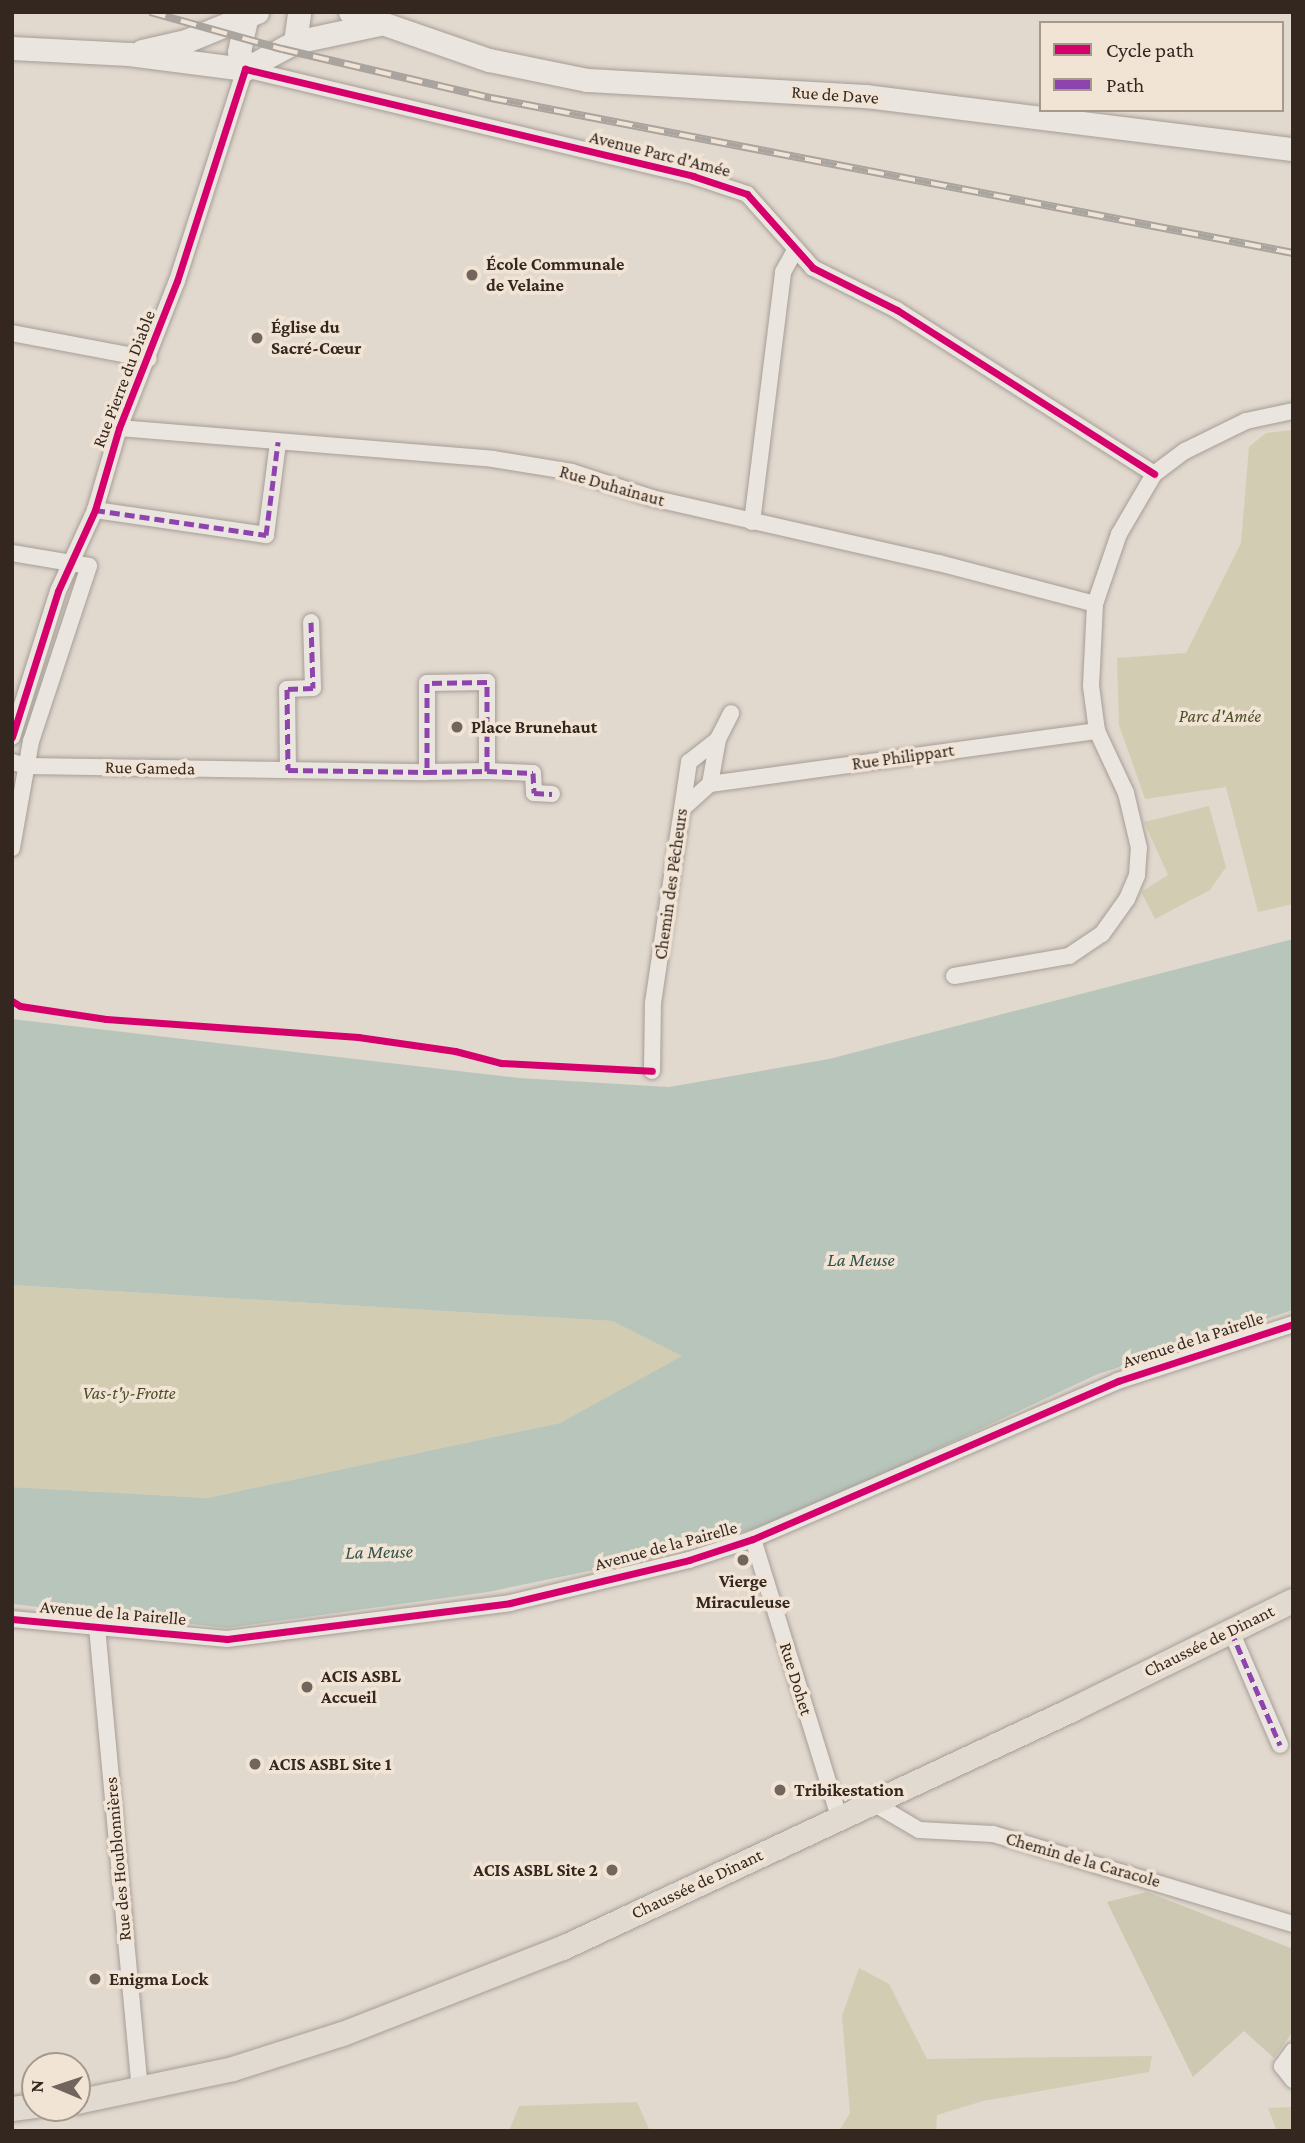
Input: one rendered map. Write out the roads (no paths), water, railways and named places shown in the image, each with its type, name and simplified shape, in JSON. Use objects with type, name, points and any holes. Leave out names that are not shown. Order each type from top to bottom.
[{"type":"main road","points":[[295,42],[299,12]]},
{"type":"main road","name":"Rue de Dave","points":[[350,12],[489,60],[587,80],[866,96],[1293,149]]},
{"type":"main road","points":[[245,69],[239,52],[251,16]]},
{"type":"main road","points":[[129,54],[251,16]]},
{"type":"main road","points":[[12,48],[129,54],[245,69],[295,42],[382,24]]},
{"type":"main road","name":"Chaussée de Dinant","points":[[91,2100],[233,2069],[365,2025],[563,1948],[875,1804],[1293,1601]]},
{"type":"street","name":"Avenue Parc d'Amée","points":[[245,69],[693,176],[747,194],[813,268],[897,310],[1154,474]]},
{"type":"street","name":"Rue Pierre du Diable","points":[[12,737],[71,560],[95,510],[120,428],[149,359],[245,69]]},
{"type":"street","points":[[752,522],[783,272],[796,249]]},
{"type":"street","points":[[12,333],[149,359]]},
{"type":"street","points":[[954,976],[1069,956],[1102,934],[1127,899],[1139,848],[1126,793],[1097,731],[1091,686],[1096,604],[1119,534],[1154,474],[1212,436],[1246,421],[1293,411]]},
{"type":"street","name":"Rue Duhainaut","points":[[120,428],[493,459],[572,472],[652,498],[939,563],[1096,604]]},
{"type":"street","points":[[95,510],[266,535],[278,442]]},
{"type":"street","points":[[12,553],[71,560],[89,566],[20,764],[12,848]]},
{"type":"street","points":[[288,770],[287,689],[313,688],[311,622]]},
{"type":"street","points":[[487,772],[487,682],[427,682],[427,772],[533,773],[534,793],[552,794]]},
{"type":"street","name":"Chemin des Pêcheurs","points":[[652,1071],[653,1003],[689,762],[718,739],[730,713]]},
{"type":"street","name":"Rue Philippart","points":[[710,784],[1097,731]]},
{"type":"street","points":[[682,809],[710,784],[718,739]]},
{"type":"street","name":"Rue Gameda","points":[[20,764],[427,772]]},
{"type":"street","name":"Avenue de la Pairelle","points":[[12,1619],[227,1639],[378,1623],[509,1603],[689,1560],[753,1539],[1118,1381],[1293,1324]]},
{"type":"street","name":"Rue Dohet","points":[[753,1539],[839,1820]]},
{"type":"street","name":"Rue des Houblonnières","points":[[97,1627],[140,2091]]},
{"type":"street","points":[[1231,1630],[1280,1745]]},
{"type":"street","name":"Chemin de la Caracole","points":[[875,1804],[919,1830],[993,1834],[1293,1924]]},
{"type":"street","points":[[1293,2051],[1282,2066],[1293,2080]]},
{"type":"water","name":"La Meuse","points":[[1293,939],[1293,1310],[1098,1374],[798,1514],[685,1551],[488,1592],[227,1628],[12,1604],[12,1487],[207,1498],[560,1423],[682,1356],[612,1321],[12,1285],[12,1019],[519,1078],[669,1087],[829,1059]]},
{"type":"railway","points":[[150,12],[282,49],[491,98],[1293,253]]},
{"type":"place","name":"École Communale de Velaine","points":[[472,275]]},
{"type":"place","name":"Église du Sacré-Cœur","points":[[257,338]]},
{"type":"place","name":"Place Brunehaut","points":[[457,727]]},
{"type":"place","name":"Vierge Miraculeuse","points":[[743,1560]]},
{"type":"place","name":"ACIS ASBL Accueil","points":[[307,1687]]},
{"type":"place","name":"ACIS ASBL Site 1","points":[[255,1764]]},
{"type":"place","name":"Tribikestation","points":[[780,1790]]},
{"type":"place","name":"ACIS ASBL Site 2","points":[[612,1870]]},
{"type":"place","name":"Enigma Lock","points":[[95,1979]]},
{"type":"park label","name":"Parc d'Amée","points":[[1220,716]]},
{"type":"park label","name":"Vas-t'y-Frotte","points":[[129,1393]]}]
